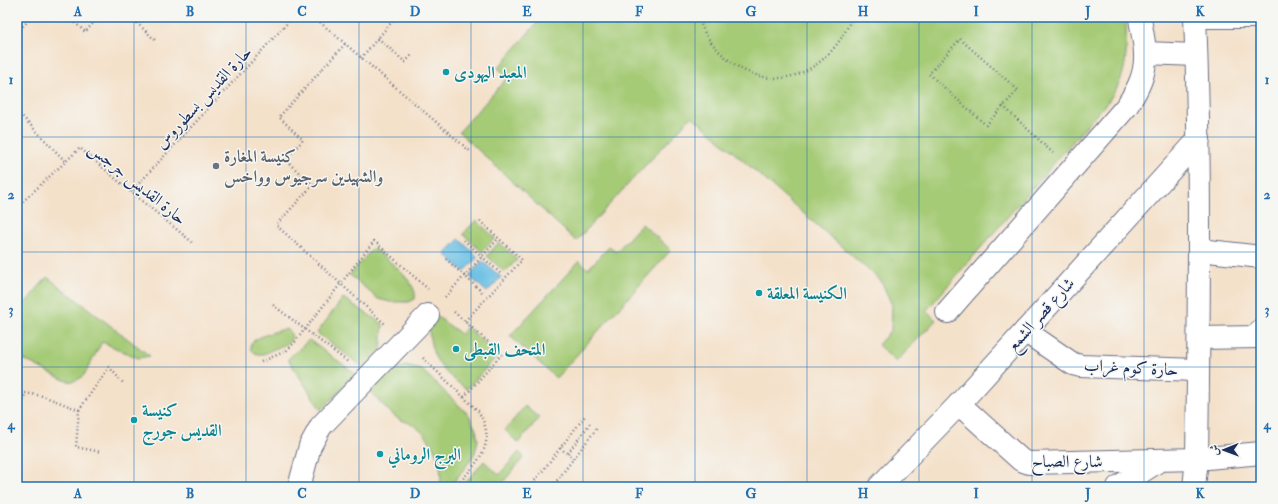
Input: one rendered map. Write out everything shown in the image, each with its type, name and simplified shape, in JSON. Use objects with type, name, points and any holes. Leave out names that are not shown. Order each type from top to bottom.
[{"type":"street","points":[[947,312],[1127,106],[1137,90],[1144,72],[1145,53],[1140,17]]},
{"type":"street","points":[[1194,487],[1197,459],[1200,250],[1199,140],[1195,17],[1261,17]]},
{"type":"street","points":[[1145,53],[1196,55]]},
{"type":"street","name":"شارع قصر الشمع","points":[[879,487],[959,404],[1199,140]]},
{"type":"street","points":[[1200,250],[1261,257]]},
{"type":"street","points":[[300,487],[310,446],[321,426],[428,315]]},
{"type":"street","points":[[1199,338],[1258,337],[1260,336],[1261,330]]},
{"type":"street","name":"حارة كوم غراب","points":[[1025,331],[1073,364],[1081,366],[1198,370]]},
{"type":"street","name":"شارع الصباح","points":[[959,404],[1024,462],[1029,463],[1197,459],[1261,453]]},
{"type":"street","points":[[1118,487],[1160,460]]},
{"type":"path","points":[[17,32],[31,17]]},
{"type":"path","points":[[69,17],[85,32],[99,17]]},
{"type":"path","points":[[131,17],[155,40]]},
{"type":"path","name":"حارة القديس بسطوروس","points":[[131,192],[293,17]]},
{"type":"path","points":[[314,17],[471,152]]},
{"type":"path","points":[[361,58],[396,17]]},
{"type":"path","points":[[699,17],[702,28],[707,37],[732,63],[748,73],[762,77],[775,78],[789,77],[802,73],[819,64],[833,50],[844,35],[852,17]]},
{"type":"path","points":[[378,38],[405,62],[413,54]]},
{"type":"path","points":[[960,39],[1018,90],[1003,106],[986,125],[929,74],[960,39]]},
{"type":"path","points":[[345,44],[279,117],[303,140],[285,160],[313,185],[276,225],[478,410],[487,428],[485,448],[475,464],[456,487]]},
{"type":"path","points":[[1003,106],[1053,154]]},
{"type":"path","points":[[17,111],[66,161]]},
{"type":"path","name":"حارة القديس جرجس","points":[[17,207],[80,148],[192,242]]},
{"type":"path","points":[[465,321],[522,260],[480,221]]},
{"type":"path","points":[[450,291],[499,238]]},
{"type":"path","points":[[464,240],[500,273]]},
{"type":"path","points":[[446,259],[482,292]]},
{"type":"path","points":[[274,305],[368,377]]},
{"type":"path","points":[[101,452],[76,446],[79,410],[109,367],[124,384]]},
{"type":"path","points":[[17,435],[19,418],[25,393],[43,396],[79,410]]},
{"type":"path","points":[[532,487],[585,416]]},
{"type":"path","points":[[568,454],[591,422]]},
{"type":"path","points":[[552,487],[598,428]]},
{"type":"path","points":[[560,448],[574,459]]},
{"type":"green space","points":[[542,17],[1126,17],[1126,50],[1124,70],[1121,80],[1109,100],[926,311],[936,320],[896,362],[878,345],[891,330],[892,305],[881,281],[692,116],[576,241],[459,132],[508,77],[498,68]]},
{"type":"green space","points":[[476,220],[495,238],[482,252],[463,234]]},
{"type":"green space","points":[[642,224],[671,250],[556,378],[510,336],[579,261],[588,269],[609,247],[616,252]]},
{"type":"green space","points":[[499,242],[517,260],[505,272],[487,256]]},
{"type":"green space","points":[[373,248],[393,264],[407,278],[415,292],[415,299],[409,302],[390,302],[378,299],[350,275]]},
{"type":"green space","points":[[47,277],[150,356],[138,358],[102,342],[84,375],[79,379],[71,381],[62,379],[23,359],[17,365],[17,315]]},
{"type":"green space","points":[[343,298],[383,324],[381,349],[363,367],[317,333]]},
{"type":"green space","points":[[438,317],[461,334],[467,327],[498,355],[467,389],[444,370],[435,356],[432,348],[429,327]]},
{"type":"green space","points":[[286,329],[292,336],[286,344],[263,354],[256,354],[251,349],[252,343],[258,338]]},
{"type":"green space","points":[[309,340],[356,374],[321,410],[288,359]]},
{"type":"green space","points":[[406,366],[422,370],[469,415],[476,430],[478,440],[475,453],[450,487],[440,487],[440,469],[431,443],[419,429],[397,418],[370,392],[390,373]]},
{"type":"green space","points":[[525,406],[539,418],[518,443],[505,430]]},
{"type":"green space","points":[[519,452],[524,457],[499,487],[462,487],[484,461],[499,475]]},
{"type":"water","points":[[459,239],[478,257],[464,272],[445,254]]},
{"type":"water","points":[[482,261],[501,277],[487,292],[469,276]]},
{"type":"place","name":"المعبد اليهودى","points":[[446,72]]},
{"type":"place","name":"كنيسة المغارة والشهيدين سرجيوس وواخس","points":[[216,166]]},
{"type":"place","name":"الكنيسة المعلقة","points":[[759,293]]},
{"type":"place","name":"المتحف القبطى","points":[[456,349]]},
{"type":"place","name":"كنيسة القديس جورج","points":[[134,420]]},
{"type":"place","name":"البرج الروماني","points":[[380,454]]}]
